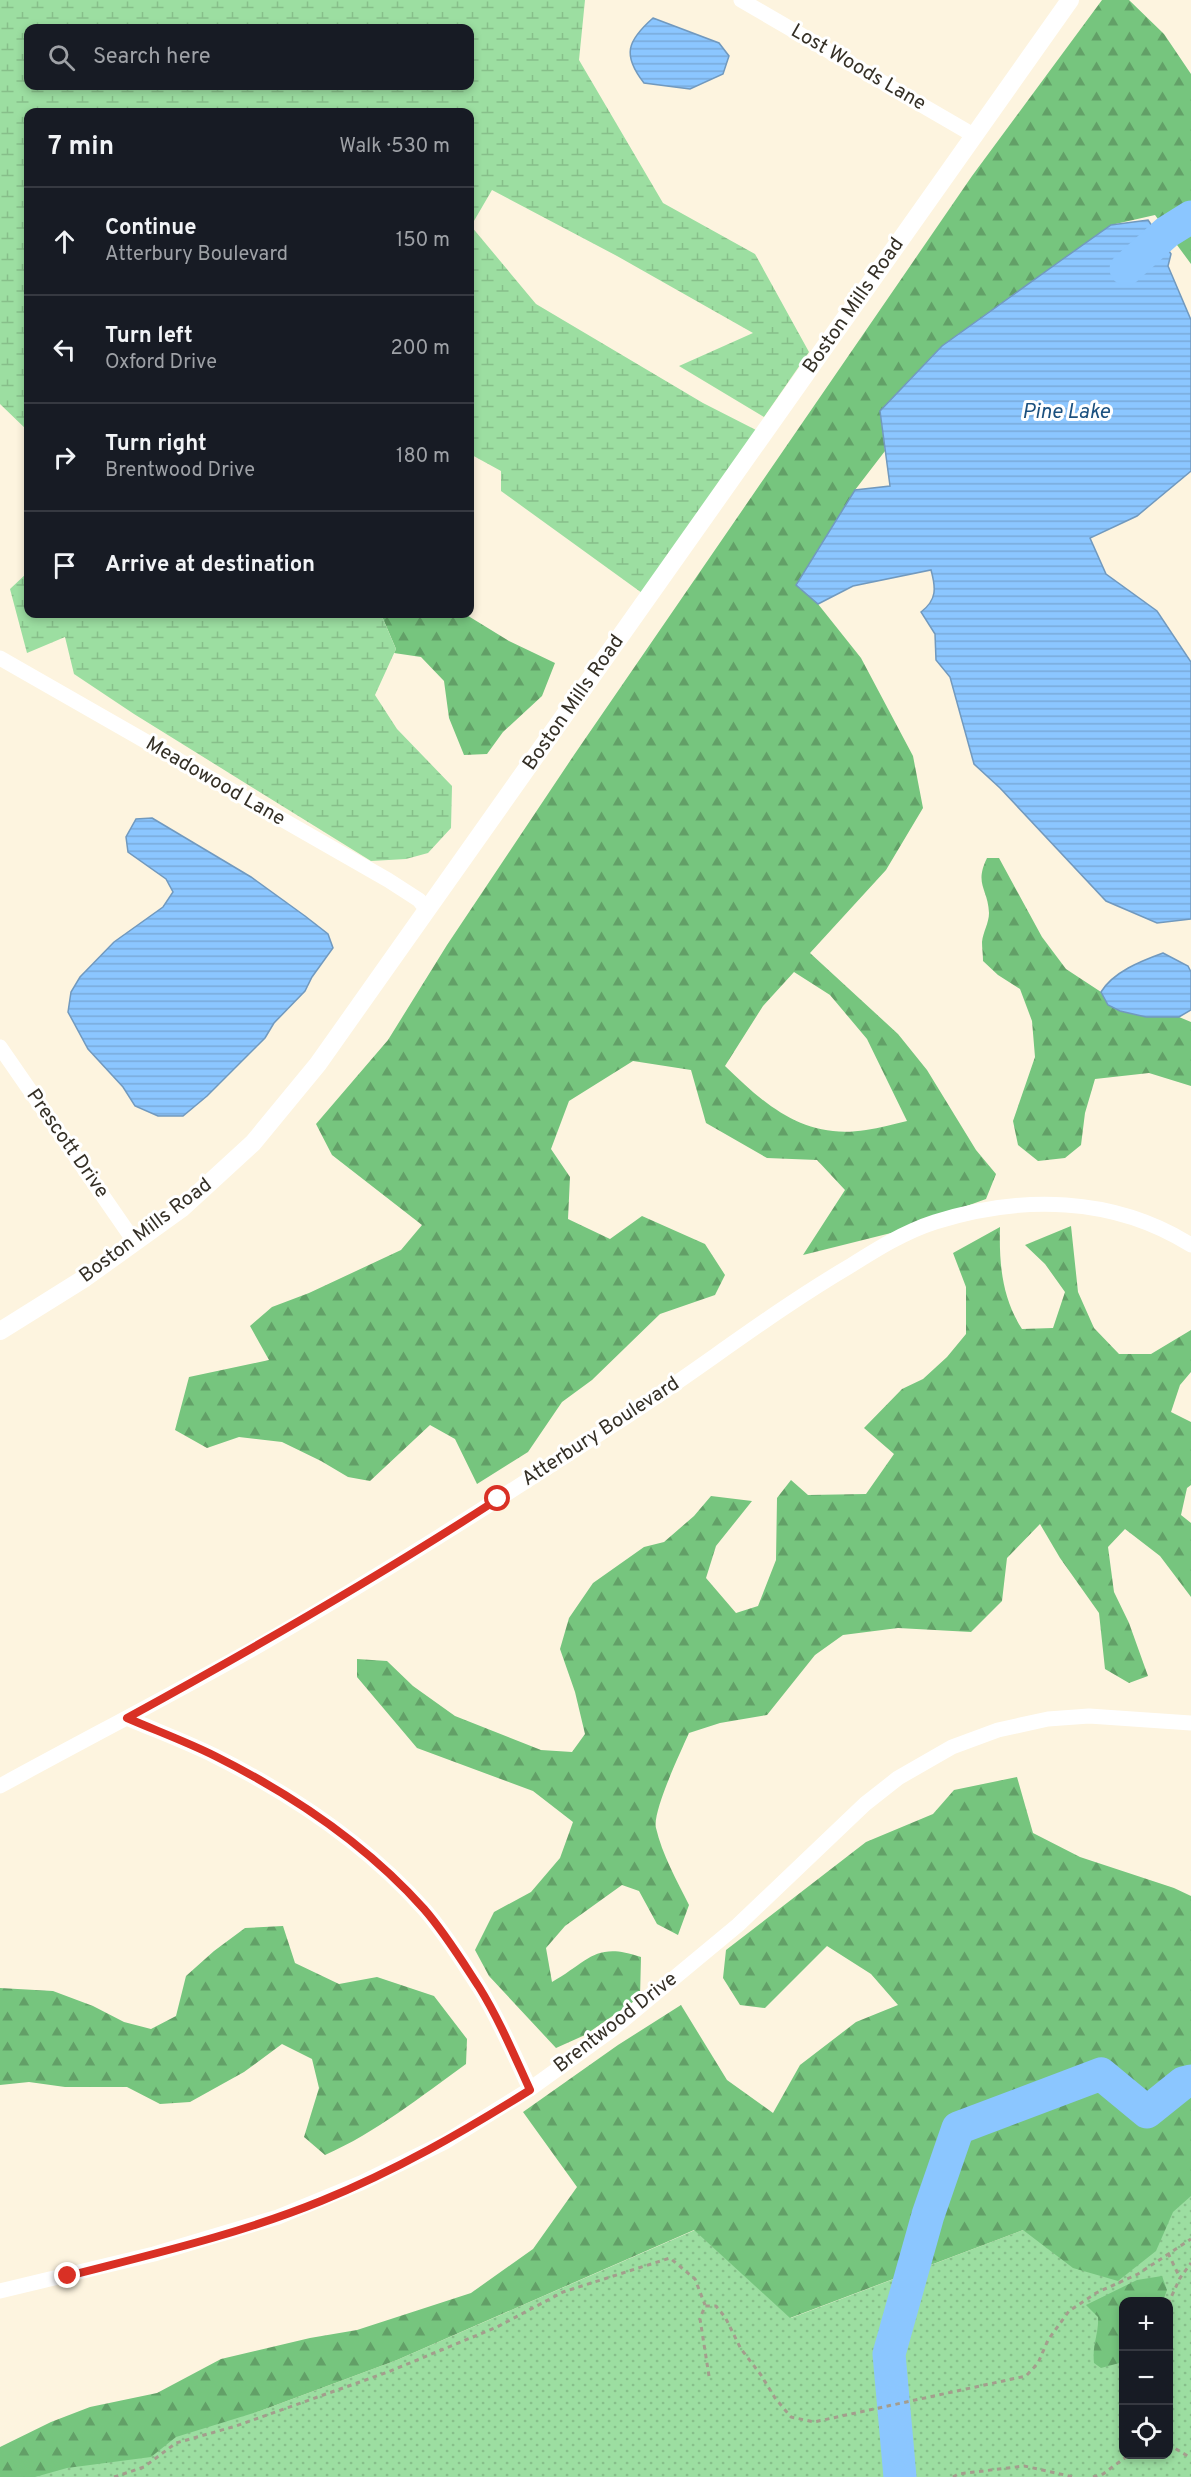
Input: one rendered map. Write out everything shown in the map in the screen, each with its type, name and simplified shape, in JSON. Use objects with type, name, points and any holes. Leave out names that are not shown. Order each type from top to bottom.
[{"type":"street","name":"Lost Woods Lane","points":[[741,0],[975,136]]},
{"type":"street","name":"Boston Mills Road","points":[[0,1331],[85,1278],[181,1209],[219,1176],[269,1126],[318,1064],[1070,0]]},
{"type":"street","name":"Meadowood Lane","points":[[0,658],[388,880],[419,900],[427,910]]},
{"type":"street","name":"Prescott Drive","points":[[0,1047],[5,1066],[134,1241]]},
{"type":"street","name":"Atterbury Boulevard","points":[[0,1786],[259,1645],[414,1553],[627,1416],[813,1288],[896,1238],[933,1223],[978,1211],[1013,1205],[1055,1203],[1102,1208],[1147,1222],[1191,1245]]},
{"type":"street","name":"Brentwood Drive","points":[[0,2291],[154,2254],[237,2230],[321,2201],[445,2142],[530,2090],[648,2001],[738,1925],[865,1804],[898,1778],[952,1747],[998,1730],[1048,1719],[1089,1716],[1191,1723]]},
{"type":"street","points":[[127,1718],[214,1755],[273,1788],[312,1812],[376,1861],[425,1910],[457,1954],[480,1989],[530,2090]]},
{"type":"path","points":[[705,2306],[716,2306],[720,2311],[741,2349],[791,2417],[814,2422],[879,2406],[1026,2376],[1038,2363],[1048,2340],[1069,2311],[1096,2293],[1138,2274],[1191,2239]]},
{"type":"path","points":[[1168,2253],[1180,2278]]},
{"type":"path","points":[[114,2477],[144,2467],[176,2443],[236,2426],[388,2372],[497,2327],[563,2292],[670,2258],[695,2279],[705,2306],[700,2319],[709,2376]]},
{"type":"path","points":[[1171,2297],[1180,2278],[1191,2263]]},
{"type":"path","points":[[1173,2447],[1191,2458]]},
{"type":"path","points":[[1093,2477],[1103,2474],[1123,2459]]},
{"type":"path","points":[[953,2477],[976,2471],[1024,2466],[1074,2477]]},
{"type":"green space","points":[[0,0],[585,0],[579,60],[663,203],[755,254],[809,352],[764,417],[679,366],[753,333],[617,256],[492,190],[474,221],[474,108],[24,108],[24,427],[0,404]]},
{"type":"green space","points":[[1102,0],[1129,0],[1164,34],[1191,74],[1191,264],[1155,215],[1111,225],[942,346],[880,411],[885,451],[855,490],[796,585],[818,604],[861,658],[913,756],[923,808],[886,870],[810,953],[898,1034],[927,1070],[976,1150],[996,1174],[986,1199],[895,1232],[803,1255],[845,1190],[817,1160],[767,1158],[706,1123],[691,1070],[633,1061],[569,1101],[551,1149],[570,1177],[568,1219],[610,1239],[642,1216],[705,1244],[725,1275],[715,1295],[660,1314],[592,1380],[562,1402],[528,1452],[477,1484],[455,1439],[430,1425],[370,1481],[348,1477],[282,1442],[239,1437],[207,1448],[175,1430],[189,1377],[269,1360],[250,1326],[272,1307],[309,1293],[401,1250],[422,1225],[332,1155],[316,1124],[388,1040],[447,945],[574,755],[972,176]],"holes":[[[794,972],[830,995],[867,1039],[907,1121],[844,1132],[805,1125],[772,1106],[725,1066],[763,1006]]]},
{"type":"green space","points":[[474,230],[536,304],[703,403],[756,430],[642,593],[501,491],[501,471],[474,456]]},
{"type":"green space","points":[[24,576],[24,618],[383,618],[396,649],[375,695],[397,729],[452,786],[451,828],[428,853],[406,859],[371,861],[134,714],[74,674],[65,637],[27,653],[10,589]]},
{"type":"green space","points":[[383,618],[472,618],[509,641],[555,663],[542,696],[503,732],[487,754],[464,755],[449,718],[444,681],[421,657],[394,653],[396,649]]},
{"type":"green space","points":[[987,858],[999,858],[1042,937],[1066,969],[1101,992],[1108,1005],[1146,1017],[1179,1017],[1191,1022],[1191,1086],[1149,1073],[1095,1079],[1085,1113],[1081,1145],[1065,1158],[1038,1161],[1018,1145],[1013,1121],[1035,1057],[1032,1021],[1020,989],[998,975],[983,961],[982,942],[989,913],[982,874]]},
{"type":"green space","points":[[1071,1226],[1078,1292],[1094,1328],[1119,1354],[1151,1354],[1191,1330],[1191,1372],[1180,1385],[1171,1412],[1191,1422],[1191,1485],[1187,1488],[1181,1515],[1191,1523],[1191,1597],[1160,1556],[1125,1529],[1108,1547],[1114,1592],[1129,1623],[1148,1676],[1129,1683],[1105,1669],[1099,1613],[1060,1558],[1040,1524],[1007,1558],[1002,1601],[971,1632],[898,1628],[843,1635],[815,1655],[767,1715],[720,1723],[689,1733],[668,1781],[656,1820],[662,1848],[689,1905],[678,1935],[657,1924],[639,1891],[622,1885],[565,1926],[546,1948],[552,1982],[602,1952],[625,1953],[641,1957],[640,1997],[585,2035],[556,2048],[489,1976],[475,1950],[494,1912],[531,1892],[560,1858],[573,1822],[533,1791],[417,1748],[357,1677],[357,1659],[387,1661],[413,1686],[455,1716],[541,1750],[572,1752],[585,1734],[575,1692],[560,1649],[569,1618],[593,1583],[644,1547],[664,1542],[694,1516],[711,1496],[752,1501],[716,1546],[706,1578],[736,1613],[758,1606],[776,1560],[777,1498],[791,1480],[808,1495],[866,1494],[894,1454],[864,1428],[902,1389],[923,1379],[947,1357],[966,1334],[966,1287],[953,1253],[1000,1227],[1003,1280],[1015,1317],[1022,1329],[1053,1328],[1065,1292],[1045,1264],[1025,1245]]},
{"type":"green space","points":[[1017,1777],[1033,1833],[1080,1857],[1174,1888],[1191,1896],[1191,2196],[1173,2212],[1156,2251],[1118,2281],[1073,2268],[1023,2230],[790,2318],[694,2230],[397,2360],[260,2411],[176,2437],[151,2457],[67,2468],[35,2477],[0,2477],[0,2447],[51,2422],[90,2407],[157,2393],[221,2359],[310,2338],[357,2330],[471,2293],[533,2249],[577,2187],[523,2112],[618,2045],[681,2005],[727,2080],[773,2113],[800,2065],[856,2022],[898,2005],[871,1974],[827,1946],[765,2008],[740,2005],[723,1978],[726,1950],[866,1842],[933,1814],[954,1790]]},
{"type":"green space","points":[[283,1926],[295,1963],[339,1984],[377,1977],[434,1996],[467,2039],[466,2064],[380,2125],[325,2155],[304,2137],[319,2088],[312,2059],[282,2044],[244,2072],[190,2102],[160,2104],[127,2087],[65,2087],[29,2082],[0,2085],[0,1988],[53,1991],[93,2006],[124,2022],[151,2029],[176,2016],[186,1976],[214,1951],[245,1928]]},
{"type":"green space","points":[[1191,2173],[1191,2477],[0,2477],[0,2468],[260,2411],[397,2360],[695,2230],[791,2318],[1023,2230]]},
{"type":"green space","points":[[1162,2276],[1167,2290],[1164,2297],[1119,2297],[1119,2363],[1101,2368],[1094,2363],[1098,2317],[1086,2305],[1137,2280]]},
{"type":"water","points":[[653,18],[719,43],[729,56],[723,74],[690,89],[644,83],[632,64],[630,49],[638,34]]},
{"type":"water","name":"Pine Lake","points":[[1148,220],[1171,254],[1168,266],[1191,320],[1191,471],[1137,516],[1090,538],[1106,574],[1157,611],[1191,662],[1191,919],[1157,923],[1106,901],[1000,788],[974,764],[950,677],[936,660],[935,634],[921,612],[933,598],[934,582],[931,570],[853,586],[818,604],[796,585],[855,490],[890,486],[880,411],[942,346],[1111,225]]},
{"type":"water","points":[[152,818],[251,877],[328,934],[333,948],[305,991],[274,1023],[265,1038],[207,1096],[183,1116],[158,1116],[135,1106],[123,1087],[88,1049],[68,1012],[71,992],[80,977],[114,942],[163,907],[173,892],[166,879],[128,852],[126,837],[136,819]]},
{"type":"water","points":[[1163,953],[1188,966],[1191,972],[1191,1010],[1179,1017],[1146,1017],[1120,1011],[1108,1005],[1101,992],[1106,985],[1120,973]]},
{"type":"waterway","points":[[1126,269],[1167,232],[1191,217]]},
{"type":"waterway","points":[[900,2477],[889,2354],[928,2215],[958,2128],[1101,2074],[1147,2112],[1183,2083],[1191,2081]]},
{"type":"route","points":[[68,2276],[237,2230],[321,2201],[361,2184],[445,2142],[530,2090],[498,2022],[457,1954],[425,1910],[376,1861],[312,1812],[273,1788],[214,1755],[127,1718],[259,1645],[443,1535],[498,1499]]}]
